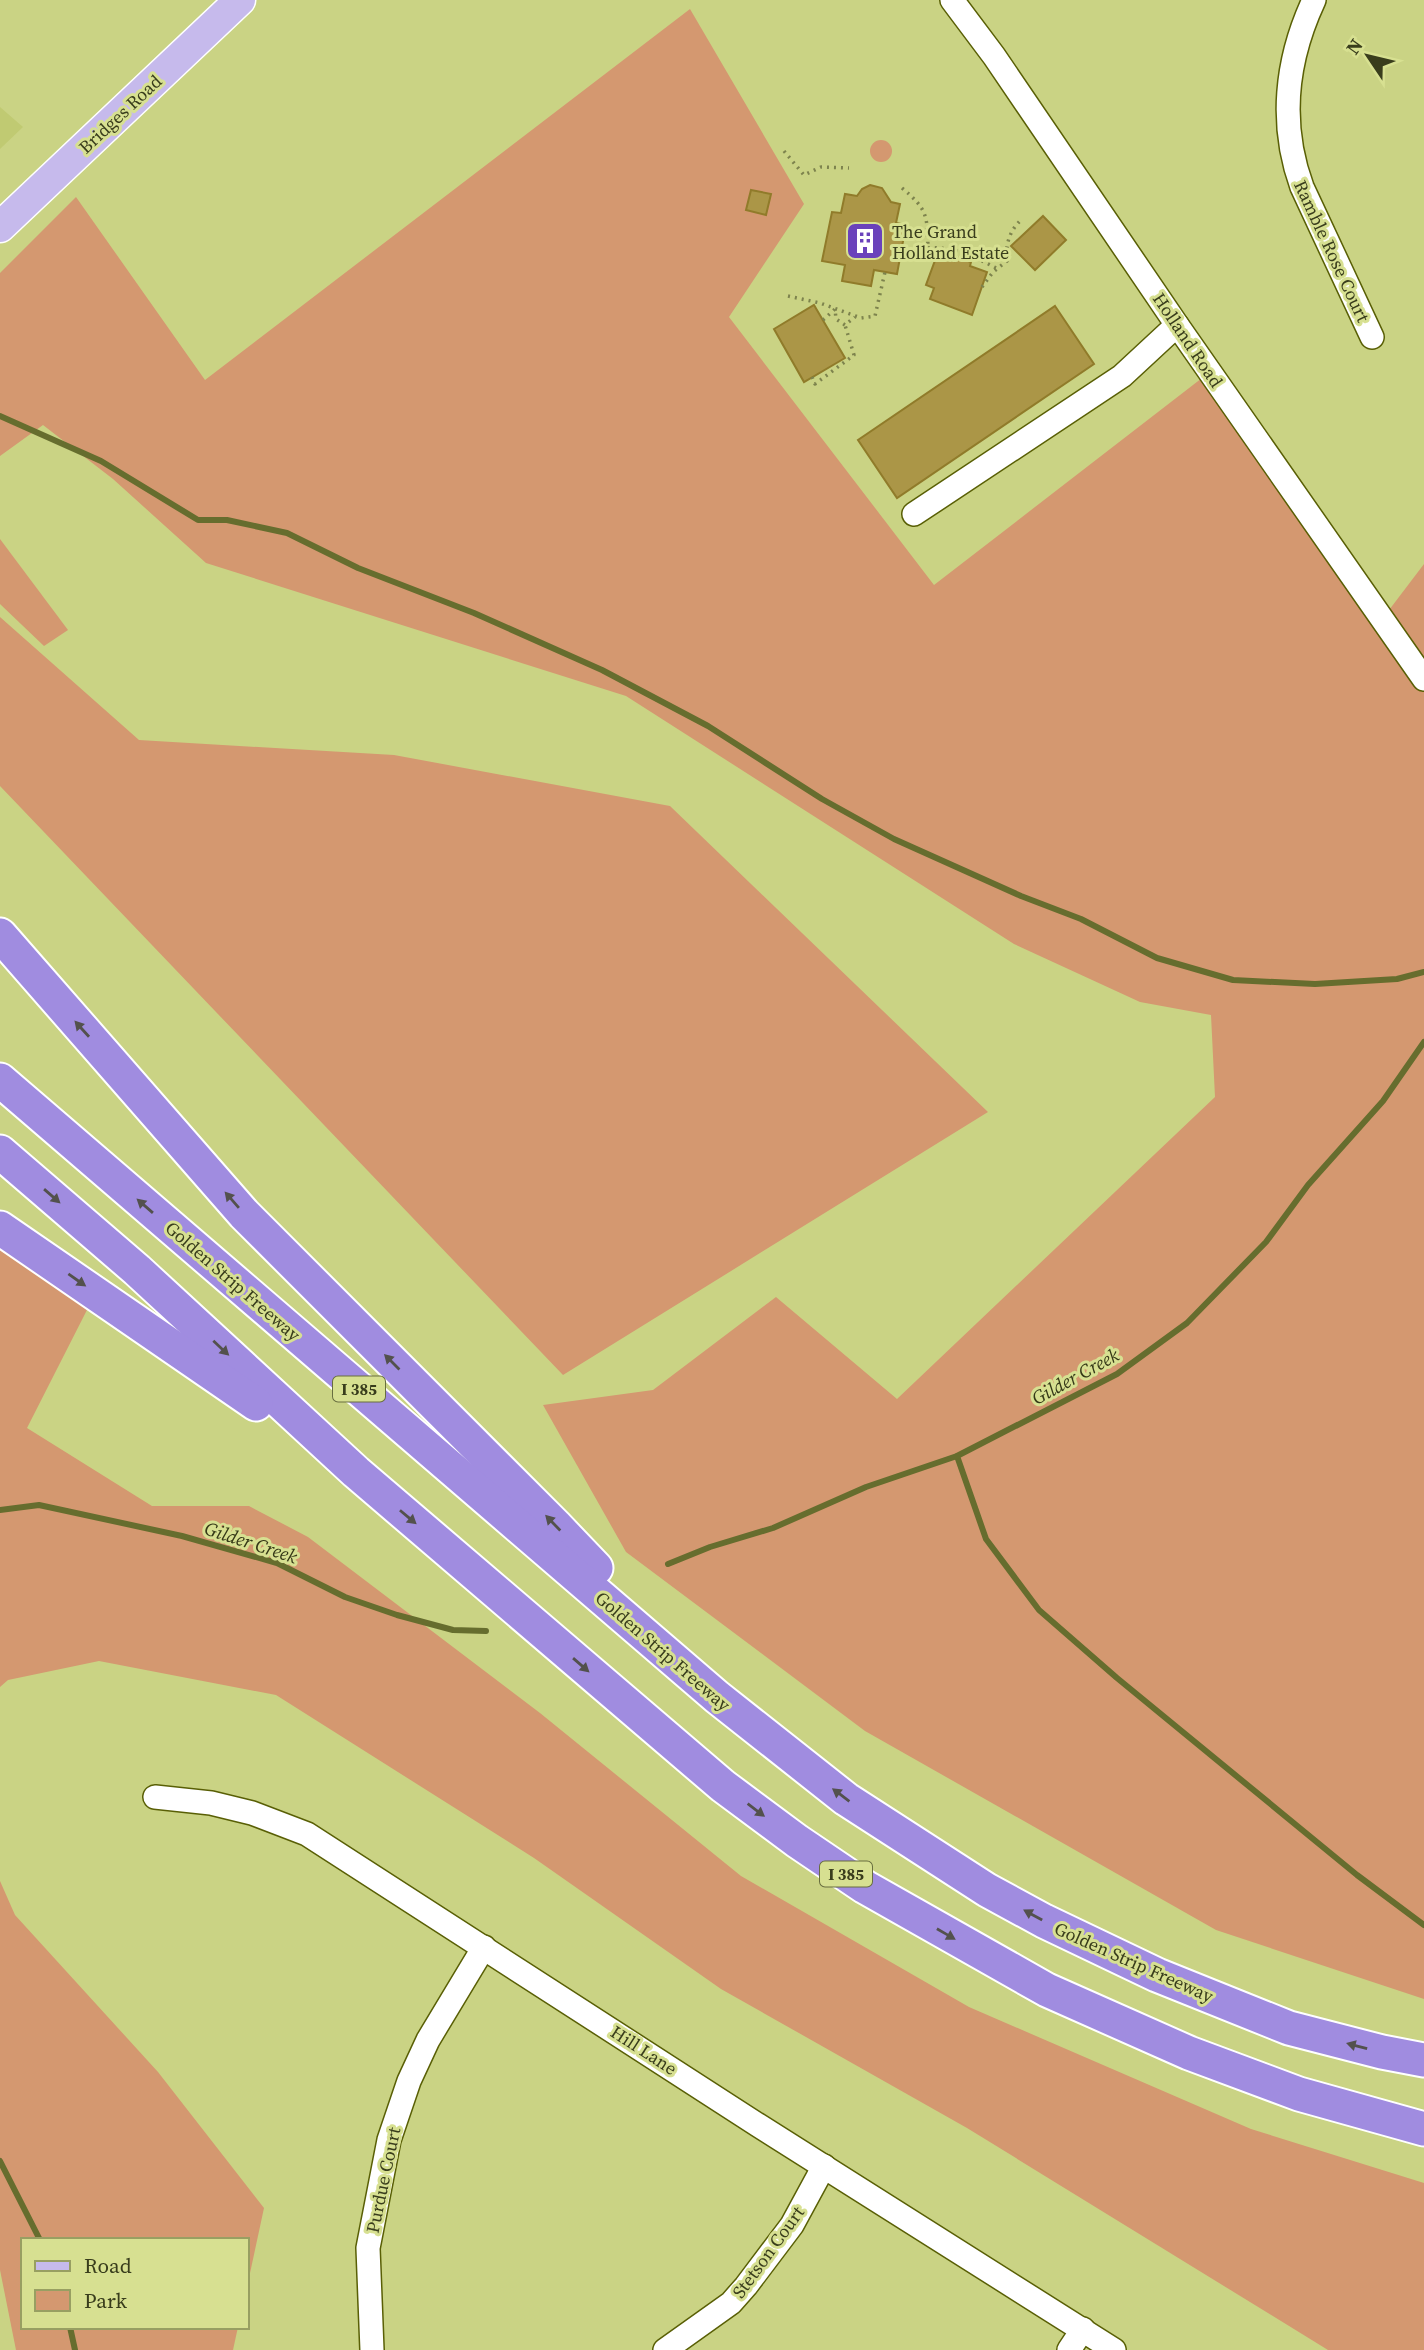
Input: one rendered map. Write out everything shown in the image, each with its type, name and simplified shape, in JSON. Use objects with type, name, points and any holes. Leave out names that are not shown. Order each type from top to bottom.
[{"type":"highway","points":[[0,935],[244,1214],[555,1525],[717,1698]]},
{"type":"highway","name":"Golden Strip Freeway","points":[[0,1080],[717,1698],[846,1799],[987,1890],[1044,1921],[1157,1975],[1289,2028],[1424,2060]]},
{"type":"highway","name":"I 385","points":[[0,1152],[137,1270],[356,1472],[723,1786],[797,1841],[865,1887],[1047,1990],[1189,2053],[1299,2094],[1424,2129]]},
{"type":"highway","points":[[0,1228],[356,1472]]},
{"type":"main road","name":"Bridges Road","points":[[0,227],[240,0]]},
{"type":"street","name":"Holland Road","points":[[952,0],[1068,162],[1177,325],[1424,679]]},
{"type":"street","name":"Ramble Rose Court","points":[[1314,0],[1296,47],[1288,85],[1289,137],[1302,187],[1372,337]]},
{"type":"street","points":[[914,514],[1122,376],[1177,325]]},
{"type":"street","name":"Hill Lane","points":[[155,1797],[211,1803],[252,1813],[307,1834],[1115,2350]]},
{"type":"street","name":"Purdue Court","points":[[372,2350],[368,2248],[389,2140],[428,2040],[484,1947]]},
{"type":"street","name":"Stetson Court","points":[[665,2350],[731,2303],[746,2286],[792,2225],[824,2166]]},
{"type":"street","points":[[1069,2350],[1083,2329]]},
{"type":"path","points":[[784,151],[804,174],[821,167],[849,168]]},
{"type":"path","points":[[902,188],[919,203],[927,219],[928,248]]},
{"type":"path","points":[[982,287],[1007,261],[1006,251],[1012,228],[1022,219]]},
{"type":"path","points":[[901,256],[928,248],[957,251],[998,269]]},
{"type":"path","points":[[964,260],[965,254]]},
{"type":"path","points":[[788,296],[861,318],[875,316],[885,272]]},
{"type":"path","points":[[823,320],[835,309]]},
{"type":"path","points":[[812,377],[815,384],[854,355],[845,325],[836,319],[835,309]]},
{"type":"path","points":[[845,325],[855,316]]},
{"type":"shaded area","points":[[0,107],[23,127],[0,149]]},
{"type":"green space","points":[[690,9],[804,204],[729,317],[934,585],[1215,368],[1383,618],[1424,564],[1424,1999],[1216,1930],[865,1731],[626,1552],[543,1405],[653,1390],[776,1297],[897,1399],[1215,1097],[1211,1015],[1140,1002],[1014,944],[626,696],[206,563],[113,479],[43,425],[0,456],[0,273],[76,197],[205,380]]},
{"type":"green space","points":[[881,140],[891,147],[892,151],[885,161],[881,162],[871,155],[870,151],[877,141]]},
{"type":"green space","points":[[0,539],[68,630],[44,646],[0,604]]},
{"type":"green space","points":[[0,617],[139,740],[394,755],[670,806],[988,1112],[563,1375],[0,786]]},
{"type":"green space","points":[[0,1249],[89,1306],[27,1428],[152,1506],[249,1506],[308,1537],[540,1713],[741,1876],[969,2007],[1251,2129],[1424,2183],[1424,2350],[1328,2350],[967,2128],[721,1989],[534,1858],[276,1695],[99,1661],[8,1680],[0,1687]]},
{"type":"green space","points":[[0,1881],[15,1915],[158,2072],[264,2208],[248,2282],[248,2238],[21,2238],[21,2329],[238,2329],[233,2350],[16,2350],[0,2270]]},
{"type":"building","name":"The Grand Holland Estate","points":[[870,185],[882,188],[891,202],[900,204],[896,223],[906,225],[897,274],[874,270],[871,286],[842,281],[845,265],[822,261],[832,212],[841,213],[845,194],[857,196],[862,189]]},
{"type":"building","points":[[751,190],[771,194],[766,215],[746,210]]},
{"type":"building","points":[[1043,216],[1066,240],[1035,270],[1011,246]]},
{"type":"building","points":[[937,255],[954,261],[956,257],[971,262],[970,266],[987,272],[972,315],[930,299],[934,288],[926,285]]},
{"type":"building","points":[[814,305],[845,358],[804,382],[774,329]]},
{"type":"building","points":[[1055,306],[1094,364],[897,498],[858,440]]},
{"type":"waterway","points":[[0,416],[101,461],[198,520],[227,520],[287,533],[358,568],[474,613],[602,670],[708,726],[822,799],[894,839],[1021,896],[1081,919],[1157,958],[1233,980],[1315,984],[1397,979],[1424,972]]},
{"type":"waterway","name":"Gilder Creek","points":[[668,1564],[710,1547],[773,1528],[866,1487],[957,1456],[1117,1374],[1187,1323],[1266,1242],[1308,1185],[1383,1101],[1424,1042]]},
{"type":"waterway","points":[[957,1456],[986,1539],[1039,1610],[1117,1678],[1357,1875],[1424,1925]]},
{"type":"waterway","name":"Gilder Creek","points":[[0,1510],[39,1505],[182,1536],[277,1563],[345,1597],[397,1615],[453,1630],[486,1631]]},
{"type":"waterway","name":"Gilder Creek","points":[[0,2161],[39,2238]]},
{"type":"waterway","name":"Gilder Creek","points":[[70,2329],[75,2350]]},
{"type":"place","name":"The Grand Holland Estate","points":[[865,241]]}]
